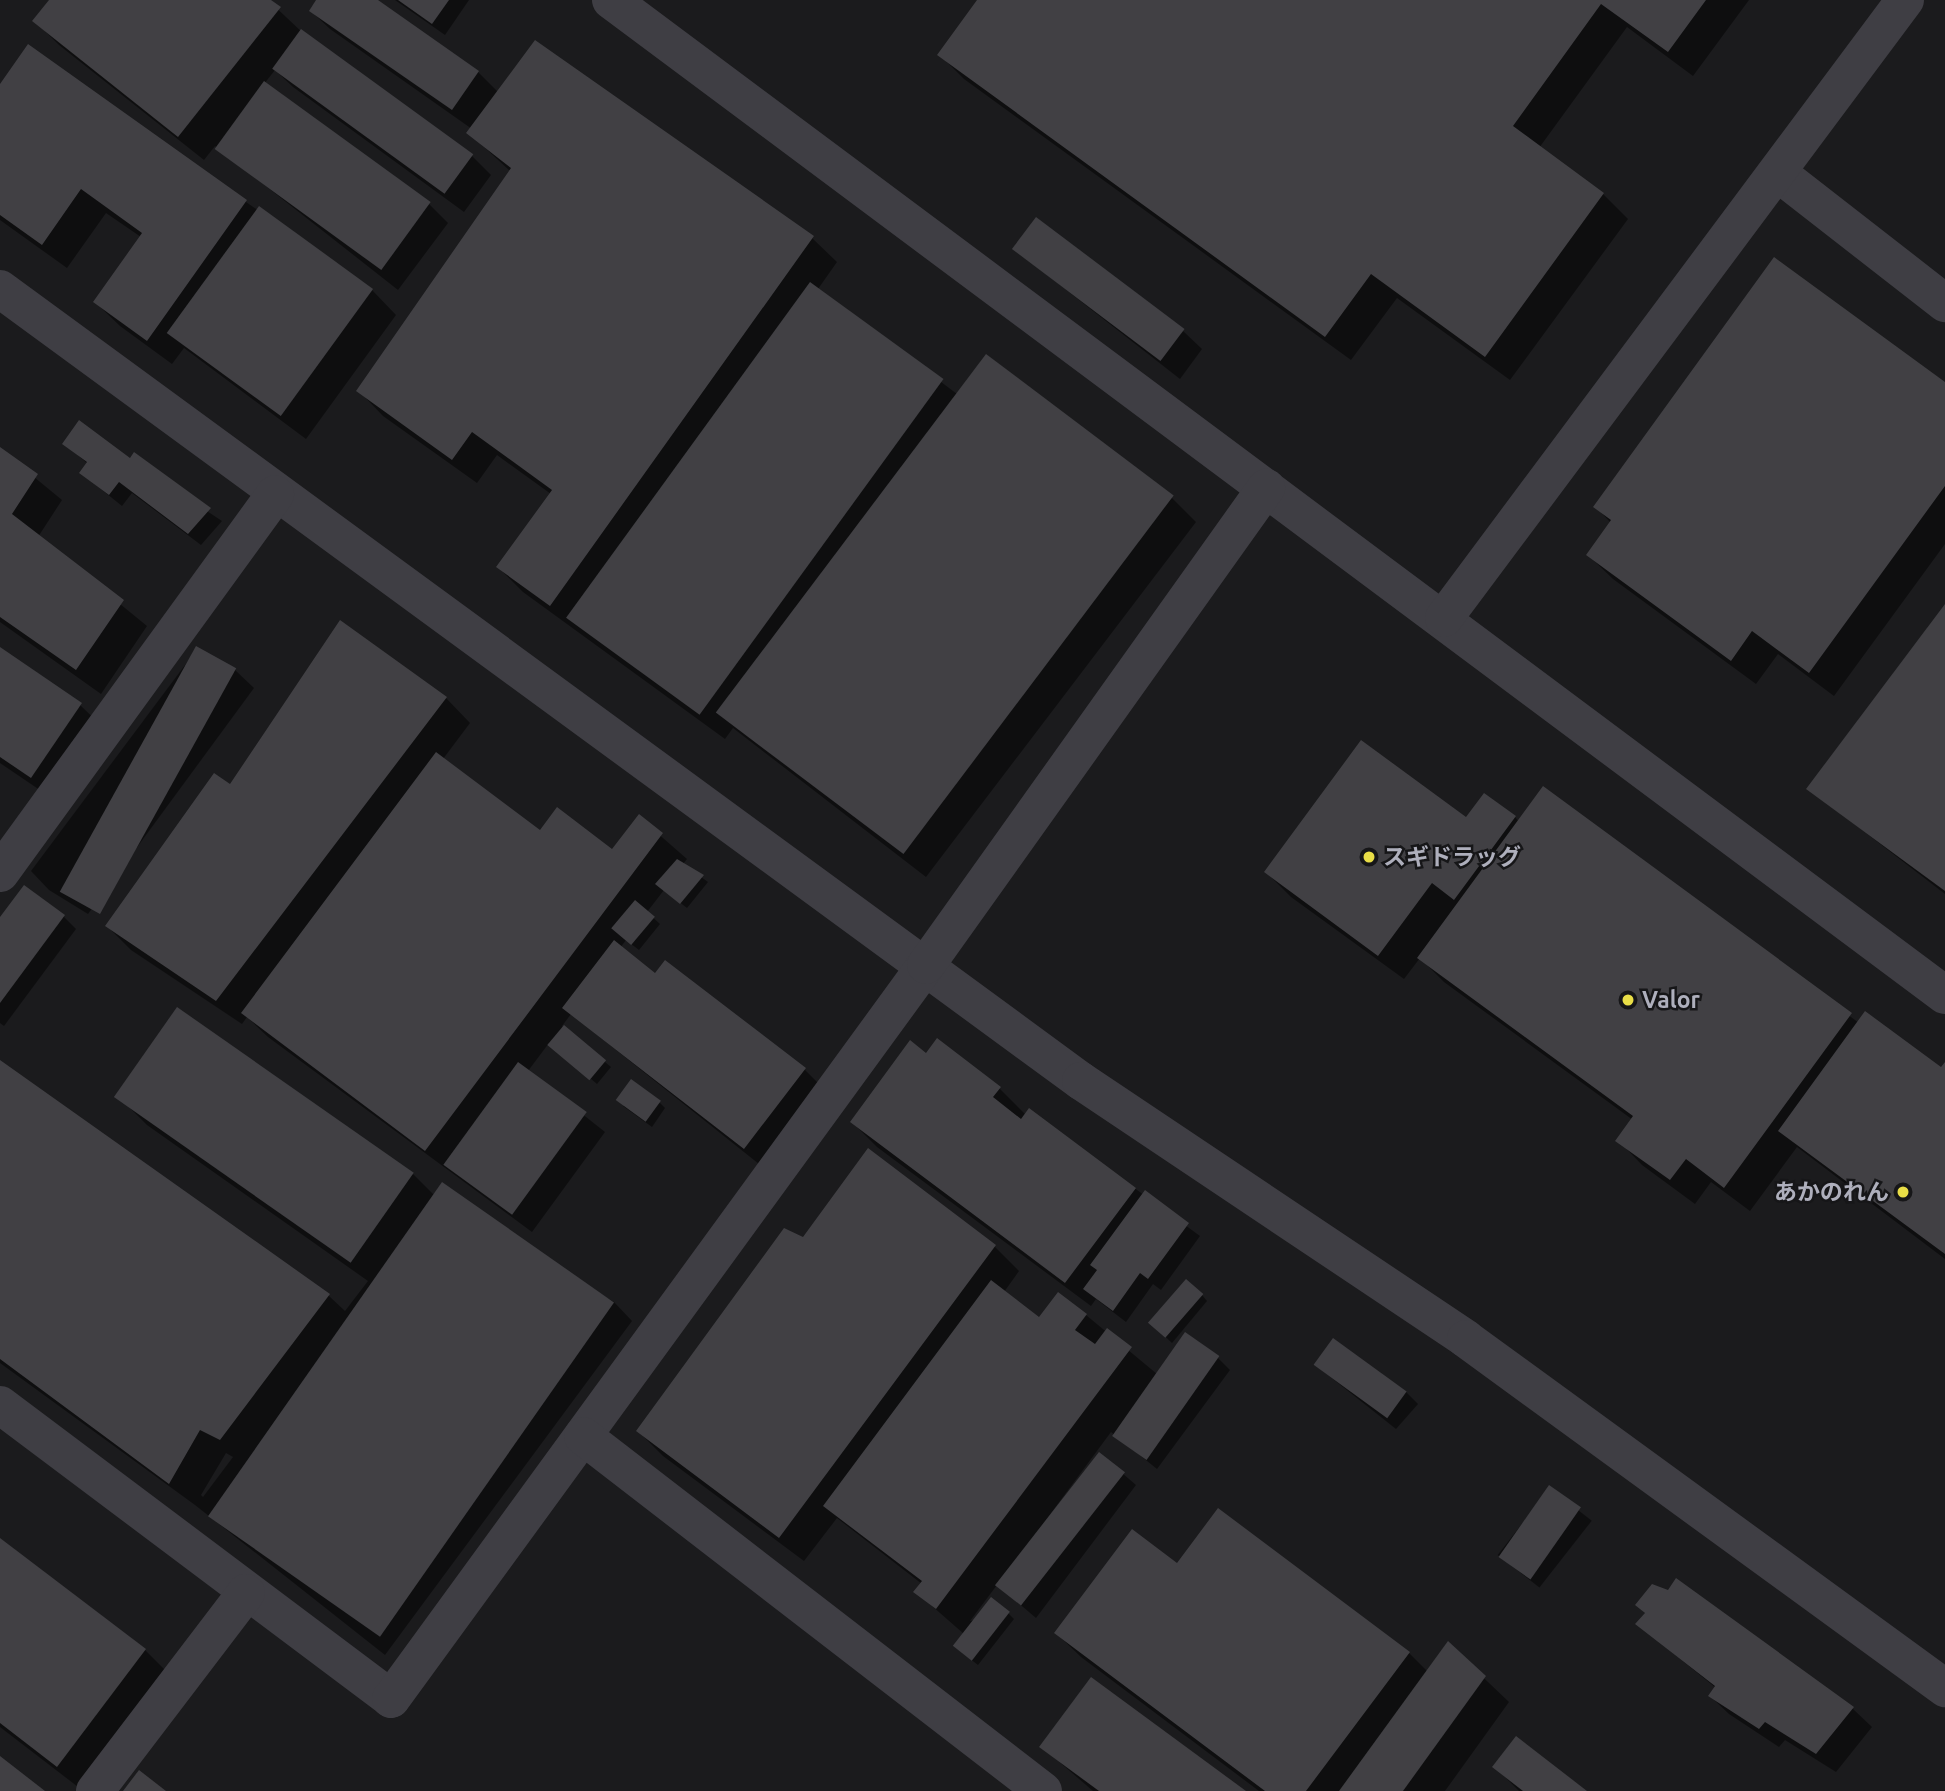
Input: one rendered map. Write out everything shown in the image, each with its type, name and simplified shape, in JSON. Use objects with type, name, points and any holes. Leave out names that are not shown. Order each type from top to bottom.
[{"type":"street","points":[[611,0],[1444,618],[1945,995]]},
{"type":"street","points":[[1444,618],[1905,0]]},
{"type":"street","points":[[1778,173],[1945,303]]},
{"type":"street","points":[[0,289],[275,494],[926,965],[1081,1081],[1466,1339],[1945,1688]]},
{"type":"street","points":[[0,1405],[246,1593],[391,1699],[926,965],[1266,488]]},
{"type":"street","points":[[0,873],[275,494]]},
{"type":"street","points":[[583,1436],[1043,1791]]},
{"type":"street","points":[[95,1791],[246,1593]]},
{"type":"building","points":[[49,0],[271,0],[281,7],[178,137],[32,21]]},
{"type":"building","points":[[316,0],[378,0],[479,71],[452,110],[309,11]]},
{"type":"building","points":[[398,0],[449,0],[432,24]]},
{"type":"building","points":[[977,0],[1706,0],[1668,52],[1601,4],[1513,126],[1604,193],[1485,357],[1371,274],[1325,337],[937,55]]},
{"type":"building","points":[[301,29],[473,154],[445,194],[272,69]]},
{"type":"building","points":[[535,40],[814,236],[550,606],[496,567],[552,490],[472,432],[452,460],[356,391],[511,168],[466,133]]},
{"type":"building","points":[[28,44],[247,200],[147,341],[93,302],[142,233],[81,189],[42,245],[0,215],[0,84]]},
{"type":"building","points":[[264,81],[431,202],[381,270],[215,149]]},
{"type":"building","points":[[259,206],[373,289],[281,416],[167,333]]},
{"type":"building","points":[[1036,217],[1185,329],[1160,361],[1012,249]]},
{"type":"building","points":[[1774,257],[1945,382],[1945,486],[1809,673],[1752,631],[1731,661],[1586,555],[1611,520],[1593,507]]},
{"type":"building","points":[[810,282],[943,379],[700,715],[566,618]]},
{"type":"building","points":[[986,354],[1174,495],[903,854],[716,713]]},
{"type":"building","points":[[79,420],[130,458],[134,452],[211,508],[188,534],[119,482],[109,495],[79,473],[87,462],[62,444]]},
{"type":"building","points":[[0,447],[38,474],[12,514],[124,600],[76,670],[0,617]]},
{"type":"building","points":[[1945,604],[1945,891],[1806,789]]},
{"type":"building","points":[[340,620],[447,697],[216,1001],[105,926],[214,773],[230,784]]},
{"type":"building","points":[[196,646],[236,668],[100,914],[60,892]]},
{"type":"building","points":[[0,647],[82,703],[31,778],[0,757]]},
{"type":"building","points":[[1361,740],[1466,817],[1484,793],[1516,816],[1454,900],[1432,883],[1378,956],[1264,872]]},
{"type":"building","points":[[436,752],[540,830],[557,807],[612,849],[639,814],[663,833],[425,1151],[241,1013]]},
{"type":"building","points":[[1543,786],[1852,1013],[1724,1188],[1686,1159],[1670,1180],[1615,1141],[1633,1116],[1417,958]]},
{"type":"building","points":[[677,859],[704,875],[680,904],[655,884]]},
{"type":"building","points":[[24,885],[65,915],[0,1003],[0,917]]},
{"type":"building","points":[[635,900],[655,917],[631,945],[611,928]]},
{"type":"building","points":[[614,940],[655,973],[665,960],[806,1068],[744,1149],[562,1008]]},
{"type":"building","points":[[177,1007],[414,1173],[351,1263],[114,1097]]},
{"type":"building","name":"あかのれん","points":[[1865,1011],[1941,1067],[1945,1062],[1945,1254],[1778,1131]]},
{"type":"building","points":[[564,1025],[606,1060],[589,1080],[547,1045]]},
{"type":"building","points":[[937,1038],[1001,1087],[993,1097],[1021,1119],[1029,1108],[1136,1188],[1065,1283],[850,1122],[910,1040],[926,1053]]},
{"type":"building","points":[[0,1060],[330,1294],[220,1440],[200,1430],[169,1484],[0,1359]]},
{"type":"building","points":[[518,1062],[587,1112],[512,1215],[443,1165]]},
{"type":"building","points":[[631,1079],[661,1101],[646,1122],[616,1100]]},
{"type":"building","points":[[868,1148],[996,1245],[779,1538],[636,1431],[784,1228],[803,1237]]},
{"type":"building","points":[[442,1182],[614,1302],[380,1637],[208,1516]]},
{"type":"building","points":[[1145,1190],[1189,1223],[1148,1279],[1140,1273],[1113,1311],[1083,1289],[1097,1270],[1090,1265]]},
{"type":"building","points":[[1186,1279],[1203,1294],[1165,1338],[1148,1323]]},
{"type":"building","points":[[991,1280],[1039,1317],[1058,1292],[1087,1314],[1075,1330],[1095,1344],[1107,1328],[1132,1347],[936,1609],[913,1592],[922,1581],[823,1506]]},
{"type":"building","points":[[1185,1332],[1219,1356],[1147,1460],[1112,1436]]},
{"type":"building","points":[[1333,1338],[1407,1391],[1387,1418],[1314,1365]]},
{"type":"building","points":[[1099,1452],[1125,1472],[1021,1605],[995,1585]]},
{"type":"building","points":[[1549,1485],[1581,1507],[1530,1579],[1499,1557]]},
{"type":"building","points":[[1218,1508],[1410,1652],[1306,1791],[1265,1791],[1054,1633],[1132,1529],[1177,1563]]},
{"type":"building","points":[[0,1538],[146,1649],[57,1767],[0,1723]]},
{"type":"building","points":[[1676,1578],[1854,1707],[1816,1754],[1765,1722],[1759,1729],[1708,1696],[1715,1686],[1635,1624],[1645,1613],[1635,1605],[1652,1584],[1668,1590]]},
{"type":"building","points":[[991,1597],[1010,1612],[972,1661],[953,1646]]},
{"type":"building","points":[[1448,1641],[1486,1676],[1403,1791],[1339,1791]]},
{"type":"building","points":[[1091,1677],[1246,1791],[1099,1791],[1039,1747]]},
{"type":"building","points":[[1516,1736],[1587,1791],[1523,1791],[1492,1767]]},
{"type":"building","points":[[0,1756],[45,1791],[0,1791]]},
{"type":"building","points":[[139,1770],[166,1791],[123,1791]]},
{"type":"place","name":"スギドラッグ","points":[[1369,857]]},
{"type":"place","name":"Valor","points":[[1628,1000]]},
{"type":"place","name":"あかのれん","points":[[1903,1192]]}]
